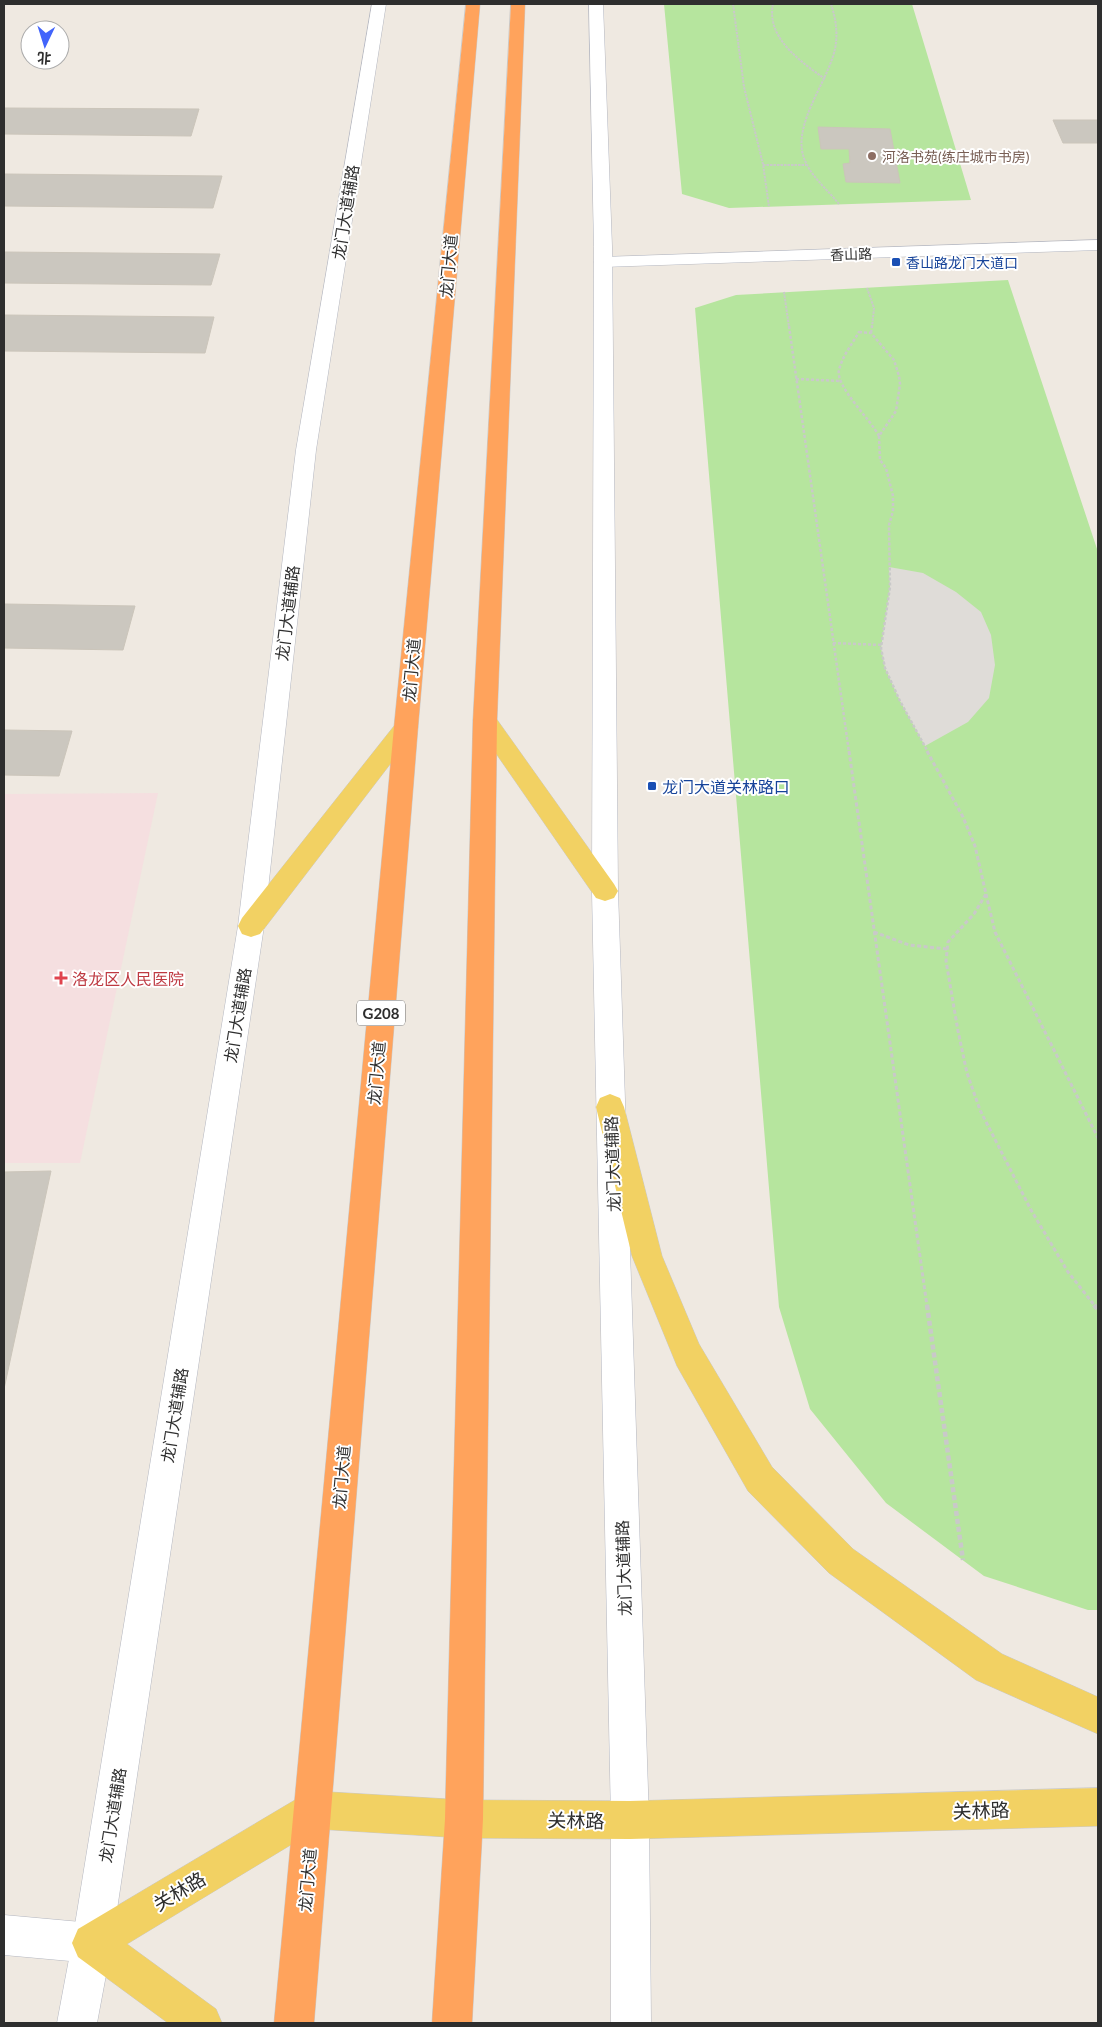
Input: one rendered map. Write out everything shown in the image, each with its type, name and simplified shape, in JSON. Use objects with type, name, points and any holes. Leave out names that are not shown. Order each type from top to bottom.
[{"type":"highway","name":"龙门大道","points":[[294,2023],[406,727],[473,4]]},
{"type":"highway","points":[[452,2023],[464,1818],[485,720],[518,4]]},
{"type":"main road","name":"龙门大道辅路","points":[[77,2023],[92,1943],[251,926],[306,450],[379,4]]},
{"type":"main road","name":"龙门大道辅路","points":[[596,4],[603,254],[605,891],[630,1820],[631,2023]]},
{"type":"main road","name":"香山路","points":[[603,254],[1098,230]]},
{"type":"main road","name":"香山路","points":[[603,254],[1098,245]]},
{"type":"main road","points":[[485,720],[605,891]]},
{"type":"main road","points":[[251,926],[406,727]]},
{"type":"main road","points":[[610,1107],[647,1256],[688,1355],[760,1479],[841,1561],[989,1667],[1098,1716]]},
{"type":"main road","name":"关林路","points":[[92,1943],[313,1810],[464,1818],[630,1820],[1098,1807]]},
{"type":"main road","points":[[4,1936],[92,1943],[202,2023]]},
{"type":"path","points":[[732,4],[744,87],[763,165],[769,206]]},
{"type":"path","points":[[773,4],[771,19],[774,30],[798,58],[825,79]]},
{"type":"path","points":[[831,4],[836,22],[836,50],[807,120],[800,143],[803,156],[808,165],[839,204]]},
{"type":"path","points":[[763,165],[808,165]]},
{"type":"path","points":[[867,288],[874,308],[871,332]]},
{"type":"path","points":[[784,292],[963,1560]]},
{"type":"path","points":[[879,436],[896,411],[901,384],[900,373],[894,358],[871,332],[859,332],[847,351],[838,372],[840,381],[874,426],[879,436],[880,460],[886,468],[894,496],[893,511],[888,525],[890,587],[881,645],[885,668],[900,701],[963,816],[975,846],[995,932],[1098,1138]]},
{"type":"path","points":[[796,380],[840,381]]},
{"type":"path","points":[[833,643],[881,645]]},
{"type":"path","points":[[986,894],[974,914],[948,942],[947,949],[946,961],[967,1074],[981,1111],[1010,1170],[1052,1247],[1083,1293],[1098,1310]]},
{"type":"path","points":[[874,932],[909,945],[947,949]]},
{"type":"shaded area","points":[[889,567],[923,573],[956,592],[981,612],[991,635],[995,665],[989,698],[968,722],[925,746],[900,701],[885,668],[881,648],[890,587]]},
{"type":"shaded area","name":"洛龙区人民医院","points":[[158,793],[80,1163],[4,1163],[4,794]]},
{"type":"green space","points":[[664,4],[912,4],[971,200],[729,208],[682,194]]},
{"type":"green space","points":[[1008,280],[1098,552],[1098,1610],[1088,1610],[984,1576],[886,1503],[810,1409],[779,1307],[695,308],[736,295]]},
{"type":"building","points":[[4,108],[199,109],[191,136],[4,134]]},
{"type":"building","points":[[1053,120],[1098,120],[1098,143],[1063,143]]},
{"type":"building","name":"河洛书苑(练庄城市书房)","points":[[818,127],[890,129],[900,183],[846,182],[843,164],[850,163],[849,149],[821,149]]},
{"type":"building","points":[[4,174],[222,176],[213,208],[4,206]]},
{"type":"building","points":[[4,252],[220,254],[211,285],[4,283]]},
{"type":"building","points":[[4,315],[214,317],[205,353],[4,351]]},
{"type":"building","points":[[4,604],[135,606],[123,650],[4,648]]},
{"type":"building","points":[[4,730],[72,731],[59,776],[4,775]]},
{"type":"building","points":[[51,1171],[4,1389],[4,1172]]},
{"type":"place","name":"河洛书苑(练庄城市书房)","points":[[872,156]]},
{"type":"place","name":"香山路龙门大道口","points":[[896,262]]},
{"type":"place","name":"龙门大道关林路口","points":[[652,786]]},
{"type":"place","name":"洛龙区人民医院","points":[[61,978]]}]
